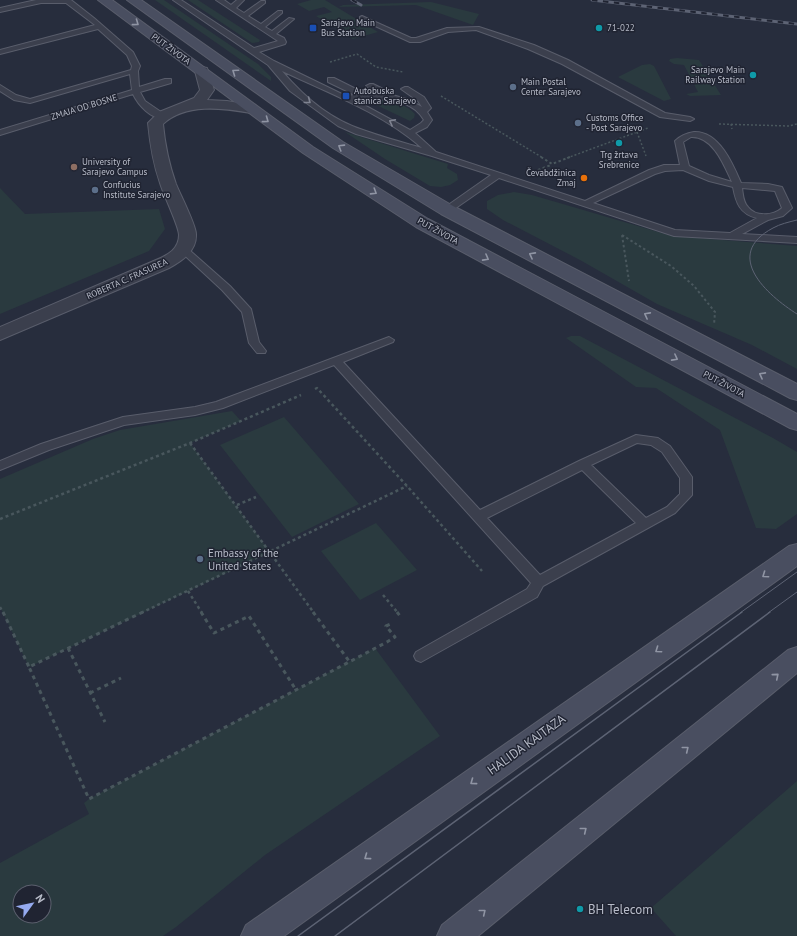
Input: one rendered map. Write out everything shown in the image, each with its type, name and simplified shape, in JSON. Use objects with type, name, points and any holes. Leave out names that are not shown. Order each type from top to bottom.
[{"type":"street","name":"PUT ŽIVOTA","points":[[104,0],[308,150],[422,223],[797,423]]},
{"type":"street","name":"PUT ŽIVOTA","points":[[133,0],[338,145],[447,210],[797,393]]},
{"type":"street","points":[[184,250],[188,240],[188,233],[168,184],[159,156],[155,123],[161,116],[199,101],[207,90],[202,71]]},
{"type":"street","points":[[187,107],[230,104],[251,109]]},
{"type":"street","name":"ROBERTA C. FRASUREA","points":[[0,334],[156,267],[172,259],[184,250]]},
{"type":"street","name":"HALIDA KAJTAZA","points":[[257,936],[670,641],[797,553]]},
{"type":"street","points":[[453,936],[797,658]]},
{"type":"lane","points":[[176,0],[271,63],[362,106],[410,133],[435,154]]},
{"type":"lane","points":[[226,3],[241,0]]},
{"type":"lane","points":[[253,0],[258,25]]},
{"type":"lane","points":[[0,10],[41,1],[68,1],[100,26],[130,54],[136,66],[134,71],[135,91],[139,99],[150,110],[161,116]]},
{"type":"lane","points":[[226,3],[282,42],[253,51]]},
{"type":"lane","points":[[258,25],[280,12]]},
{"type":"lane","points":[[258,25],[280,12]]},
{"type":"lane","points":[[258,25],[280,12]]},
{"type":"lane","points":[[258,25],[280,12]]},
{"type":"lane","points":[[362,18],[410,40],[417,40],[447,30],[477,28],[531,47],[565,62],[663,115],[690,119]]},
{"type":"lane","points":[[0,52],[100,26]]},
{"type":"lane","points":[[271,63],[293,89],[341,124],[359,132],[435,154],[674,233],[797,240]]},
{"type":"lane","points":[[0,87],[11,97],[18,100],[30,101],[134,71]]},
{"type":"lane","points":[[331,80],[363,96]]},
{"type":"lane","name":"ZMAJA OD BOSNE","points":[[0,133],[168,81]]},
{"type":"lane","points":[[352,83],[377,96]]},
{"type":"lane","points":[[370,86],[393,98]]},
{"type":"lane","points":[[388,88],[410,103]]},
{"type":"lane","points":[[405,90],[421,100],[427,108],[426,113],[428,120],[424,125],[410,133]]},
{"type":"lane","points":[[345,98],[363,96],[393,98],[410,103],[421,108],[426,113]]},
{"type":"lane","points":[[585,204],[652,172],[664,168],[685,167],[695,173],[737,185],[763,185],[779,189],[787,208],[778,215],[766,217],[758,216],[746,210],[741,204],[737,185],[716,145],[710,140],[697,134],[684,136],[679,141],[685,167]]},
{"type":"lane","points":[[447,210],[497,175]]},
{"type":"lane","points":[[731,237],[766,217]]},
{"type":"lane","points":[[184,250],[226,288],[247,311],[254,343],[260,350]]},
{"type":"lane","points":[[0,466],[45,447],[123,421],[195,411],[251,394],[389,340]]},
{"type":"lane","points":[[336,361],[538,582]]},
{"type":"lane","points":[[278,371],[286,380]]},
{"type":"lane","points":[[421,656],[532,593],[538,582],[670,510],[686,495],[686,476],[666,449],[654,440],[636,439],[478,517]]},
{"type":"lane","points":[[583,464],[645,524]]},
{"type":"path","points":[[327,63],[357,54],[376,67],[402,71],[408,75]]},
{"type":"path","points":[[439,95],[552,164]]},
{"type":"path","points":[[716,124],[789,126],[797,124]]},
{"type":"path","points":[[731,124],[732,129]]},
{"type":"path","points":[[538,170],[652,126]]},
{"type":"path","points":[[637,132],[652,172]]},
{"type":"path","points":[[614,213],[616,226],[622,235],[671,266],[694,286],[714,312],[714,350]]},
{"type":"path","points":[[620,301],[630,286],[622,235]]},
{"type":"path","points":[[310,392],[317,388],[407,486],[482,571]]},
{"type":"path","points":[[0,520],[190,443],[303,394]]},
{"type":"path","points":[[190,443],[350,661]]},
{"type":"path","points":[[29,667],[407,486]]},
{"type":"path","points":[[237,506],[256,497]]},
{"type":"path","points":[[188,591],[214,633],[249,616],[296,690]]},
{"type":"path","points":[[383,595],[400,616]]},
{"type":"path","points":[[0,607],[29,667],[88,799],[395,637],[386,626],[393,623]]},
{"type":"path","points":[[68,648],[105,722]]},
{"type":"path","points":[[90,693],[121,678]]},
{"type":"shaded area","points":[[155,0],[164,0],[258,64],[271,77],[271,81]]},
{"type":"shaded area","points":[[188,0],[198,0],[260,40],[259,42],[252,43]]},
{"type":"shaded area","points":[[311,0],[325,0],[378,32],[353,39],[316,16],[332,12],[324,7],[309,11],[297,4]]},
{"type":"shaded area","points":[[431,2],[479,14],[473,25],[416,5],[339,7],[343,5]]},
{"type":"shaded area","points":[[677,58],[699,60],[721,95],[690,96],[686,94],[698,92],[684,65],[674,64],[669,61],[670,59]]},
{"type":"shaded area","points":[[650,64],[654,66],[671,99],[664,101],[618,77],[642,65]]},
{"type":"shaded area","points":[[382,100],[396,102],[404,106],[415,114],[414,118],[410,121],[370,102]]},
{"type":"shaded area","points":[[345,132],[448,164],[447,168],[457,174],[458,180],[450,185],[441,187],[430,186],[385,159]]},
{"type":"shaded area","points":[[0,188],[25,214],[159,209],[165,229],[149,251],[0,314]]},
{"type":"shaded area","points":[[514,192],[532,195],[672,236],[797,246],[797,369],[752,345],[657,304],[580,260],[503,220],[487,209],[487,201],[498,195]]},
{"type":"shaded area","points":[[571,336],[580,336],[797,452],[797,514],[776,529],[756,528],[720,430],[656,388],[636,387],[566,338]]},
{"type":"shaded area","points":[[232,411],[241,421],[190,443],[270,552],[29,667],[0,607],[0,479],[93,439],[120,430]]},
{"type":"shaded area","points":[[284,417],[359,504],[292,537],[220,445]]},
{"type":"shaded area","points":[[376,523],[417,570],[360,600],[321,551]]},
{"type":"shaded area","points":[[375,648],[440,736],[265,855],[163,936],[0,936],[0,863],[89,814],[84,803]]},
{"type":"shaded area","points":[[797,781],[797,936],[676,936],[651,908]]},
{"type":"tram line","points":[[797,220],[773,228],[758,239],[751,250],[750,262],[755,274],[763,286],[785,306],[797,314]]},
{"type":"tram line","points":[[740,613],[797,572]]},
{"type":"tram line","points":[[768,613],[797,592]]},
{"type":"tram line","points":[[298,936],[742,612]]},
{"type":"tram line","points":[[335,936],[770,612]]},
{"type":"railway","points":[[352,0],[361,5]]},
{"type":"railway","points":[[592,0],[797,24]]},
{"type":"place","name":"Sarajevo Main Bus Station","points":[[313,28]]},
{"type":"place","name":"71-022","points":[[599,28]]},
{"type":"place","name":"Sarajevo Main Railway Station","points":[[753,75]]},
{"type":"place","name":"Main Postal Center Sarajevo","points":[[513,87]]},
{"type":"place","name":"Autobuska stanica Sarajevo","points":[[346,96]]},
{"type":"place","name":"Customs Office - Post Sarajevo","points":[[578,123]]},
{"type":"place","name":"Trg žrtava Srebrenice","points":[[619,143]]},
{"type":"place","name":"University of Sarajevo Campus","points":[[74,167]]},
{"type":"place","name":"Čevabdžinica Zmaj","points":[[584,178]]},
{"type":"place","name":"Confucius Institute Sarajevo","points":[[95,190]]},
{"type":"place","name":"Embassy of the United States","points":[[200,559]]},
{"type":"place","name":"BH Telecom","points":[[580,909]]}]
